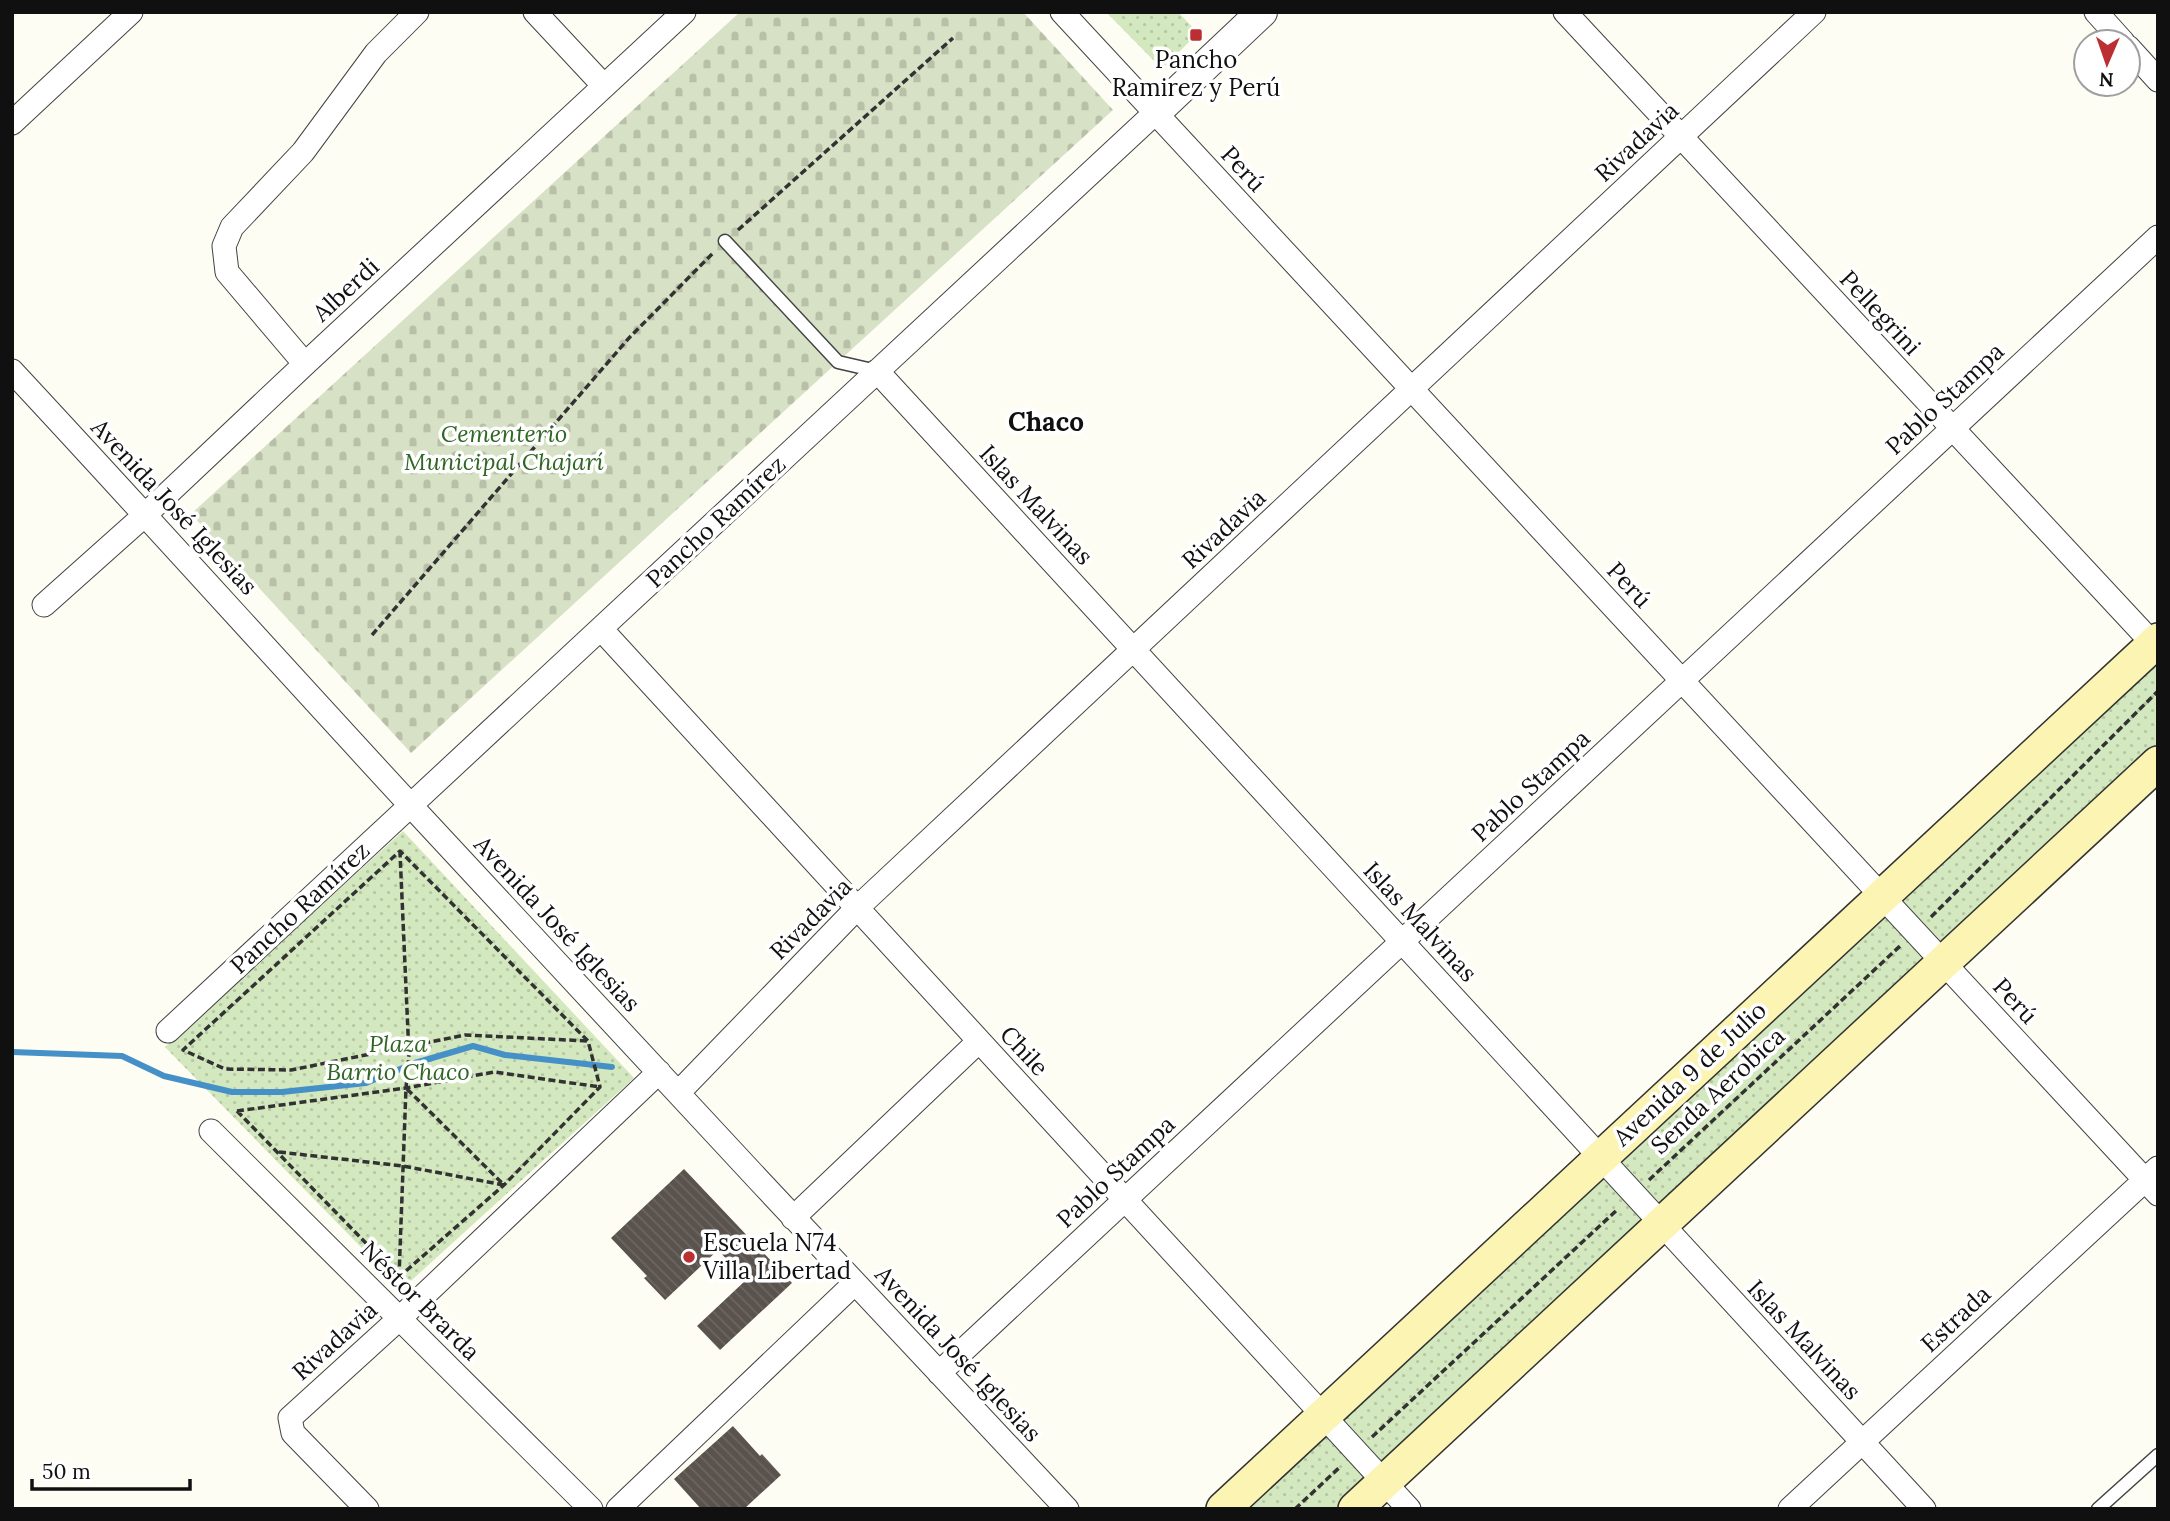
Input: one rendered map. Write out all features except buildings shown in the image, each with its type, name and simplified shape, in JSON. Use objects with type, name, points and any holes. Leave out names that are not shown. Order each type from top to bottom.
[{"type":"main road","name":"Avenida 9 de Julio","points":[[1223,1509],[2156,644]]},
{"type":"main road","points":[[1355,1509],[2158,763]]},
{"type":"street","points":[[12,123],[131,12]]},
{"type":"street","points":[[305,364],[227,272],[224,246],[232,227],[303,152],[376,53],[417,12]]},
{"type":"street","points":[[535,12],[604,86]]},
{"type":"street","name":"Alberdi","points":[[44,605],[146,514],[684,12]]},
{"type":"street","name":"Perú","points":[[1062,12],[1882,897],[2153,1180]]},
{"type":"street","name":"Pancho Ramírez","points":[[168,1031],[1262,12]]},
{"type":"street","name":"Pellegrini","points":[[1564,12],[2156,644]]},
{"type":"street","name":"Rivadavia","points":[[678,1093],[857,908],[1814,12]]},
{"type":"street","points":[[2096,12],[2110,28]]},
{"type":"street","points":[[2142,62],[2158,79]]},
{"type":"street","name":"Pablo Stampa","points":[[939,1373],[2158,237]]},
{"type":"street","name":"Islas Malvinas","points":[[877,371],[1923,1509]]},
{"type":"street","name":"Avenida José Iglesias","points":[[12,372],[793,1217],[1068,1509]]},
{"type":"street","name":"Chile","points":[[601,629],[1409,1509]]},
{"type":"street","points":[[793,1217],[979,1041]]},
{"type":"street","name":"Rivadavia","points":[[367,1509],[293,1433],[290,1418],[400,1318],[659,1072]]},
{"type":"street","name":"Néstor Brarda","points":[[211,1131],[591,1509]]},
{"type":"street","name":"Estrada","points":[[1790,1509],[2153,1180]]},
{"type":"street","points":[[618,1509],[855,1283]]},
{"type":"lane","points":[[725,241],[838,362],[877,371]]},
{"type":"lane","points":[[2098,1509],[2158,1455]]},
{"type":"path","points":[[372,635],[629,338],[725,241],[953,38]]},
{"type":"path","name":"Senda Aerobica","points":[[1295,1509],[1915,932],[2158,691]]},
{"type":"path","points":[[400,851],[183,1050],[225,1069],[291,1070],[465,1035],[588,1041]]},
{"type":"path","points":[[400,851],[588,1041],[600,1087]]},
{"type":"path","points":[[399,1277],[409,1055],[400,851]]},
{"type":"path","points":[[399,1277],[237,1111],[406,1088],[494,1072],[600,1087]]},
{"type":"path","points":[[399,1277],[504,1185],[600,1087]]},
{"type":"path","points":[[406,1088],[504,1185]]},
{"type":"path","points":[[277,1152],[403,1166],[504,1185]]},
{"type":"green space","name":"Cementerio Municipal Chajarí","points":[[740,12],[1023,12],[1113,110],[411,753],[191,514]]},
{"type":"green space","points":[[1106,12],[1178,12],[1198,33],[1162,69]]},
{"type":"green space","points":[[2158,660],[2158,752],[1944,949],[1895,897]]},
{"type":"green space","name":"Plaza Barrio Chaco","points":[[403,831],[634,1078],[402,1289],[165,1047]]},
{"type":"green space","points":[[1880,910],[1932,962],[1663,1210],[1614,1158]]},
{"type":"green space","points":[[1599,1171],[1650,1223],[1387,1468],[1340,1416]]},
{"type":"green space","points":[[1322,1431],[1370,1483],[1343,1509],[1237,1509]]},
{"type":"waterway","points":[[12,1052],[122,1056],[164,1076],[232,1092],[282,1092],[366,1083],[415,1063],[473,1046],[505,1055],[612,1067]]},
{"type":"place","name":"Pancho Ramirez y Perú","points":[[1196,35]]},
{"type":"place","name":"Escuela N74 Villa Libertad","points":[[689,1257]]},
{"type":"district","name":"Chaco","points":[[1046,422]]}]
